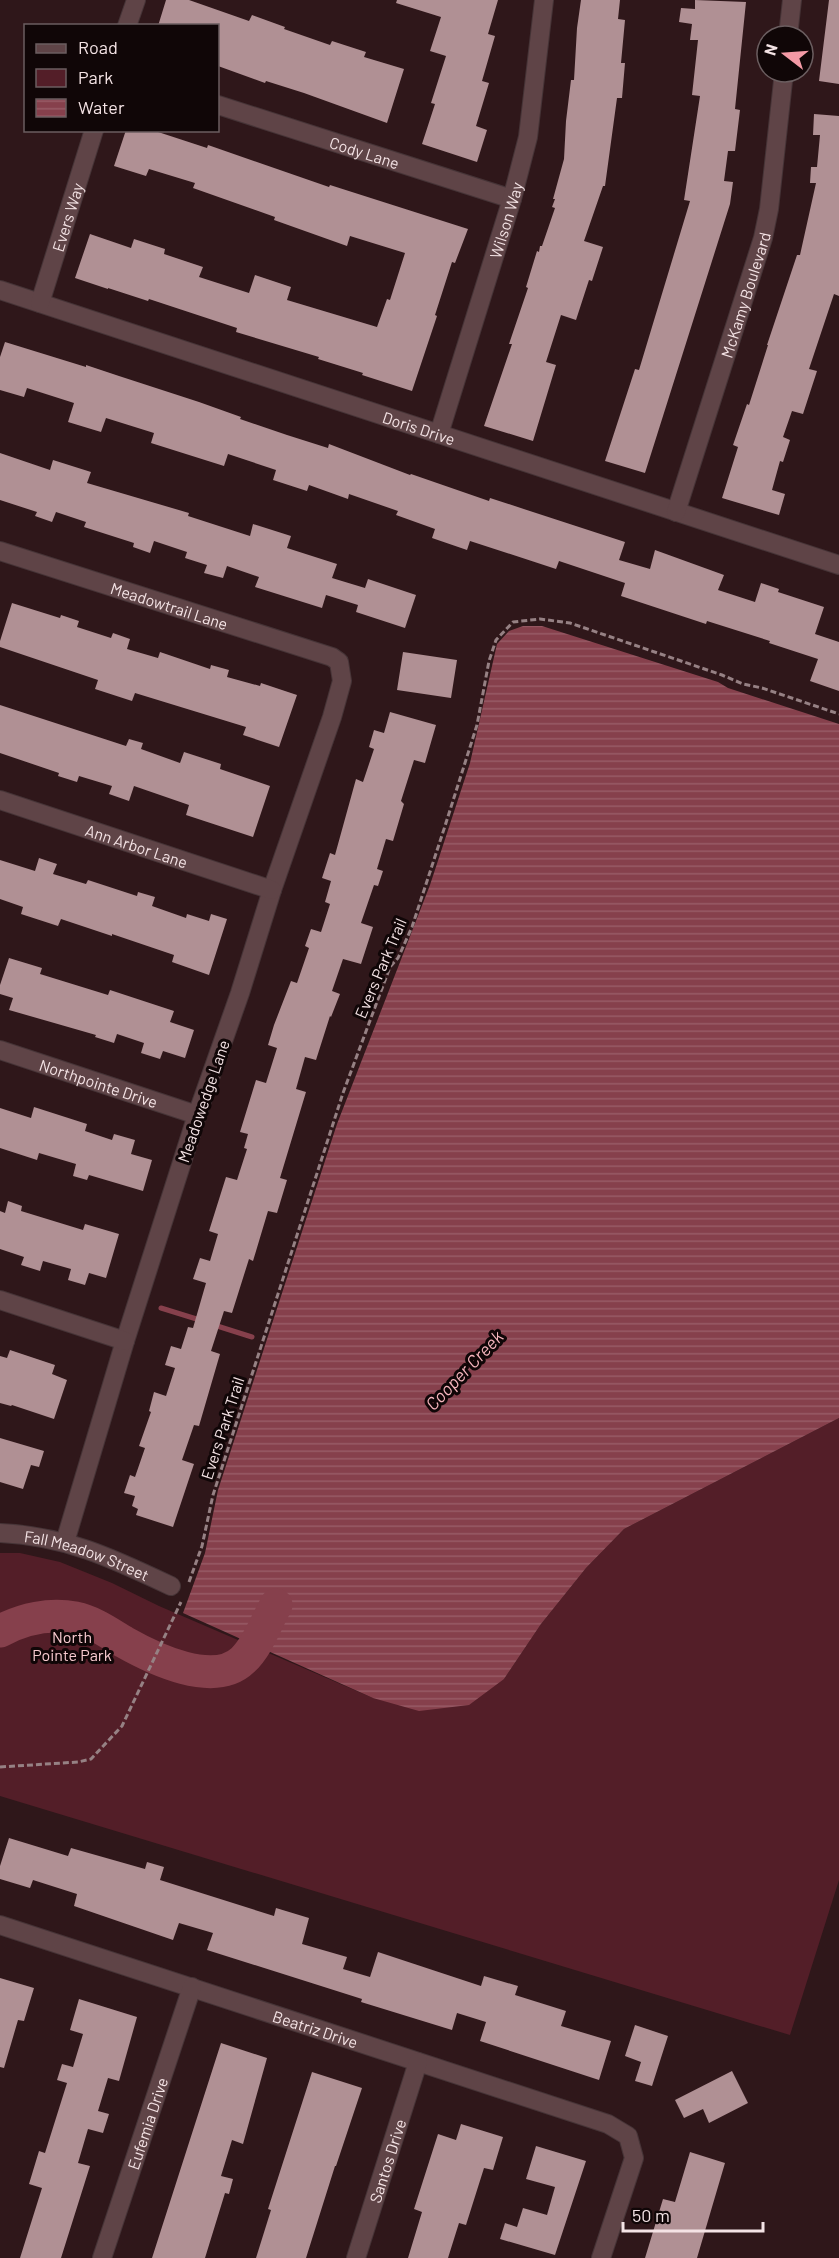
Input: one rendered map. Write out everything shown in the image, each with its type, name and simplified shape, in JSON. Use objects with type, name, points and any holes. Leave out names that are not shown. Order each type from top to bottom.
[{"type":"street","points":[[128,24],[136,0]]},
{"type":"street","name":"Wilson Way","points":[[439,434],[512,199],[528,137],[544,0]]},
{"type":"street","points":[[789,24],[792,0]]},
{"type":"street","name":"McKamy Boulevard","points":[[676,512],[763,238],[769,209],[783,84]]},
{"type":"street","name":"Cody Lane","points":[[219,105],[512,199]]},
{"type":"street","name":"Evers Way","points":[[40,303],[93,132]]},
{"type":"street","name":"Doris Drive","points":[[0,290],[839,566]]},
{"type":"street","name":"Meadowtrail Lane","points":[[0,551],[332,657],[339,662]]},
{"type":"street","name":"Meadowedge Lane","points":[[65,1542],[125,1341],[197,1115],[240,993],[272,890],[310,786],[342,681],[339,662]]},
{"type":"street","name":"Ann Arbor Lane","points":[[0,800],[272,890]]},
{"type":"street","name":"Northpointe Drive","points":[[0,1050],[197,1115]]},
{"type":"street","points":[[0,1300],[125,1341]]},
{"type":"street","name":"Fall Meadow Street","points":[[0,1533],[27,1534],[65,1542],[123,1563],[180,1590]]},
{"type":"street","name":"Beatriz Drive","points":[[0,1924],[608,2124],[628,2136],[634,2157],[601,2258]]},
{"type":"street","name":"Eufemia Drive","points":[[102,2258],[192,1987]]},
{"type":"street","name":"Santos Drive","points":[[356,2258],[418,2062]]},
{"type":"path","name":"Evers Park Trail","points":[[0,1767],[78,1762],[91,1759],[122,1726],[168,1629],[180,1590],[202,1546],[213,1495],[343,1093],[390,967],[398,958],[411,927],[445,826],[477,725],[489,661],[496,640],[513,622],[540,619],[570,623],[742,684],[762,688],[839,714]]},
{"type":"green space","name":"North Pointe Park","points":[[839,1418],[839,1880],[790,2035],[0,1796],[0,1553],[20,1553],[60,1562],[373,1698],[504,1679],[541,1624],[586,1568],[624,1529]]},
{"type":"water","points":[[523,626],[542,626],[718,682],[728,688],[839,724],[839,1418],[624,1529],[586,1568],[541,1624],[504,1679],[469,1705],[419,1711],[373,1698],[183,1613],[205,1553],[218,1490],[337,1124],[430,885],[470,763],[497,644],[509,631]]},
{"type":"building","points":[[166,0],[189,0],[249,21],[252,15],[330,45],[332,41],[366,52],[364,57],[404,69],[387,123],[304,93],[266,81],[265,83],[219,66],[219,24],[159,24]]},
{"type":"building","points":[[397,0],[498,0],[488,34],[495,36],[482,81],[489,83],[476,126],[487,130],[477,162],[422,144],[435,104],[431,103],[446,56],[430,51],[441,17],[396,3]]},
{"type":"building","points":[[581,0],[620,0],[618,19],[625,20],[621,63],[625,63],[622,98],[617,98],[605,186],[603,186],[584,241],[603,247],[576,320],[561,315],[546,362],[556,365],[533,441],[484,426],[512,344],[509,344],[528,288],[526,287],[537,251],[539,252],[542,246],[555,208],[552,207],[555,199],[553,199],[564,159],[566,121],[571,80],[574,80]]},
{"type":"building","points":[[695,0],[746,2],[735,109],[740,110],[735,151],[728,151],[724,181],[733,182],[730,204],[645,473],[605,461],[635,369],[639,370],[690,201],[684,200],[700,96],[692,95],[698,40],[690,40],[692,24],[679,22],[681,8],[695,9]]},
{"type":"building","points":[[829,0],[839,0],[839,84],[819,81]]},
{"type":"building","points":[[814,114],[839,116],[839,296],[834,294],[809,369],[817,371],[803,414],[792,411],[783,437],[790,440],[783,462],[780,461],[772,490],[785,494],[779,515],[722,498],[738,447],[733,445],[747,404],[749,405],[797,255],[800,255],[816,183],[810,183],[811,167],[817,167],[820,135],[813,135]]},
{"type":"building","points":[[125,132],[158,132],[207,148],[208,145],[329,187],[330,185],[468,229],[455,263],[452,262],[412,391],[318,359],[319,357],[236,332],[237,328],[75,278],[90,234],[131,248],[134,239],[165,249],[164,254],[203,267],[199,277],[249,293],[255,275],[291,287],[287,300],[377,327],[387,299],[390,300],[405,253],[350,236],[347,246],[193,188],[195,183],[149,169],[146,176],[114,166]]},
{"type":"building","points":[[5,342],[86,367],[86,365],[199,402],[287,435],[328,448],[329,444],[410,475],[489,501],[490,498],[625,542],[619,560],[650,569],[655,550],[724,575],[718,590],[755,602],[761,583],[779,589],[778,592],[824,607],[815,634],[839,642],[839,691],[810,681],[818,659],[769,643],[770,641],[707,621],[706,624],[621,596],[625,583],[559,561],[556,569],[470,541],[467,550],[432,538],[435,529],[396,515],[398,511],[349,494],[348,499],[309,485],[307,491],[273,480],[276,470],[228,454],[224,466],[151,443],[154,433],[106,418],[101,432],[68,422],[74,403],[27,388],[24,397],[0,390],[0,357]]},
{"type":"building","points":[[0,453],[50,470],[53,460],[91,472],[87,483],[189,513],[188,516],[250,536],[253,524],[291,536],[287,548],[337,564],[332,578],[365,588],[368,579],[416,595],[405,628],[356,612],[358,605],[326,595],[322,608],[255,587],[259,577],[227,566],[223,578],[204,573],[207,565],[185,558],[187,552],[154,541],[150,553],[133,547],[134,543],[84,527],[86,522],[56,512],[52,522],[35,516],[37,512],[0,500]]},
{"type":"building","points":[[12,603],[60,618],[61,615],[79,621],[77,627],[111,638],[113,633],[130,639],[127,649],[158,658],[160,652],[210,669],[211,665],[229,670],[227,677],[260,686],[261,683],[297,695],[279,747],[243,735],[246,727],[135,693],[132,701],[95,689],[98,680],[0,647]]},
{"type":"building","points":[[403,652],[457,660],[451,698],[397,690]]},
{"type":"building","points":[[0,705],[126,746],[129,739],[143,743],[141,749],[180,763],[184,752],[221,764],[220,769],[270,786],[253,837],[186,815],[189,805],[134,786],[129,801],[109,794],[112,786],[79,776],[77,782],[58,776],[59,773],[0,753]]},
{"type":"building","points":[[390,712],[436,725],[425,763],[414,760],[401,801],[404,804],[393,841],[386,839],[377,869],[383,871],[378,886],[374,885],[361,923],[373,927],[361,964],[343,959],[332,991],[340,994],[330,1016],[316,1060],[305,1057],[296,1089],[306,1092],[280,1178],[287,1180],[277,1213],[268,1211],[253,1261],[249,1259],[232,1313],[224,1311],[211,1351],[220,1354],[199,1426],[194,1425],[182,1460],[194,1464],[173,1527],[136,1515],[138,1509],[132,1506],[135,1496],[124,1493],[130,1475],[135,1477],[145,1448],[139,1446],[151,1412],[149,1411],[154,1392],[166,1396],[175,1368],[165,1365],[171,1346],[181,1349],[188,1327],[193,1328],[206,1283],[193,1279],[200,1258],[210,1261],[218,1234],[209,1231],[226,1177],[237,1180],[247,1149],[244,1148],[248,1134],[240,1132],[256,1080],[266,1083],[277,1048],[268,1045],[291,981],[297,983],[309,948],[305,946],[311,929],[321,932],[330,904],[325,902],[331,881],[322,878],[330,853],[335,855],[356,779],[363,782],[374,749],[369,747],[374,730],[384,733]]},
{"type":"building","points":[[39,858],[57,864],[53,874],[86,884],[88,880],[137,896],[138,892],[155,897],[152,906],[186,918],[187,914],[209,921],[211,914],[227,919],[209,975],[172,962],[174,955],[112,934],[112,936],[61,919],[58,926],[21,914],[23,907],[0,899],[0,860],[35,871]]},
{"type":"building","points":[[9,958],[42,968],[40,974],[108,995],[110,990],[174,1011],[170,1022],[194,1030],[185,1058],[163,1051],[160,1059],[141,1053],[144,1043],[117,1034],[114,1043],[95,1037],[96,1035],[9,1010],[13,998],[0,994],[0,985]]},
{"type":"building","points":[[34,1107],[87,1124],[85,1131],[112,1140],[114,1134],[135,1140],[131,1154],[152,1160],[143,1191],[89,1175],[87,1180],[73,1176],[76,1164],[39,1153],[37,1160],[0,1148],[0,1108],[31,1118]]},
{"type":"building","points":[[8,1201],[22,1206],[21,1211],[83,1230],[85,1224],[119,1234],[106,1278],[89,1273],[85,1285],[68,1280],[71,1269],[43,1261],[40,1271],[21,1265],[24,1257],[0,1249],[0,1211],[5,1213]]},
{"type":"building","points":[[10,1350],[55,1365],[52,1374],[67,1380],[54,1419],[0,1403],[0,1356],[7,1358]]},
{"type":"building","points":[[0,1438],[44,1451],[39,1467],[31,1465],[23,1489],[0,1482]]},
{"type":"building","points":[[9,1838],[68,1856],[71,1848],[145,1869],[147,1862],[164,1867],[160,1880],[274,1916],[276,1908],[309,1918],[302,1944],[347,1957],[343,1969],[370,1977],[378,1952],[481,1986],[484,1976],[518,1986],[515,1995],[566,2011],[561,2026],[611,2041],[599,2080],[480,2041],[486,2022],[457,2013],[452,2030],[207,1950],[213,1933],[179,1923],[173,1940],[74,1906],[77,1894],[33,1880],[30,1888],[0,1879],[0,1866]]},
{"type":"building","points":[[0,1978],[34,1988],[24,2021],[18,2020],[4,2068],[0,2067]]},
{"type":"building","points":[[79,1999],[137,2017],[119,2081],[108,2078],[98,2111],[109,2114],[103,2133],[88,2129],[78,2163],[90,2166],[61,2258],[20,2258],[42,2188],[29,2184],[39,2151],[45,2153],[67,2083],[57,2080],[62,2064],[73,2067],[83,2034],[70,2030]]},
{"type":"building","points":[[635,2025],[668,2036],[652,2086],[635,2081],[641,2062],[625,2056]]},
{"type":"building","points":[[221,2043],[267,2058],[243,2144],[232,2140],[221,2176],[233,2179],[229,2194],[225,2193],[205,2258],[152,2258]]},
{"type":"building","points":[[732,2071],[748,2103],[709,2123],[703,2109],[684,2118],[675,2100]]},
{"type":"building","points":[[312,2072],[362,2088],[306,2258],[256,2258],[271,2210],[268,2209]]},
{"type":"building","points":[[461,2124],[503,2137],[493,2170],[484,2168],[466,2225],[459,2223],[448,2258],[408,2258],[422,2212],[414,2209],[438,2134],[456,2140]]},
{"type":"building","points":[[536,2146],[586,2161],[555,2255],[500,2239],[505,2223],[517,2227],[523,2208],[547,2215],[555,2187],[526,2179]]},
{"type":"building","points":[[690,2152],[725,2163],[697,2258],[645,2258],[663,2199],[675,2202]]},
{"type":"waterway","points":[[161,1308],[203,1321]]},
{"type":"waterway","points":[[214,1325],[252,1337]]},
{"type":"waterway","name":"Cooper Creek","points":[[0,1631],[37,1618],[56,1616],[75,1618],[95,1625],[167,1663],[201,1671],[216,1671],[231,1668],[243,1660],[257,1641],[276,1605]]}]
